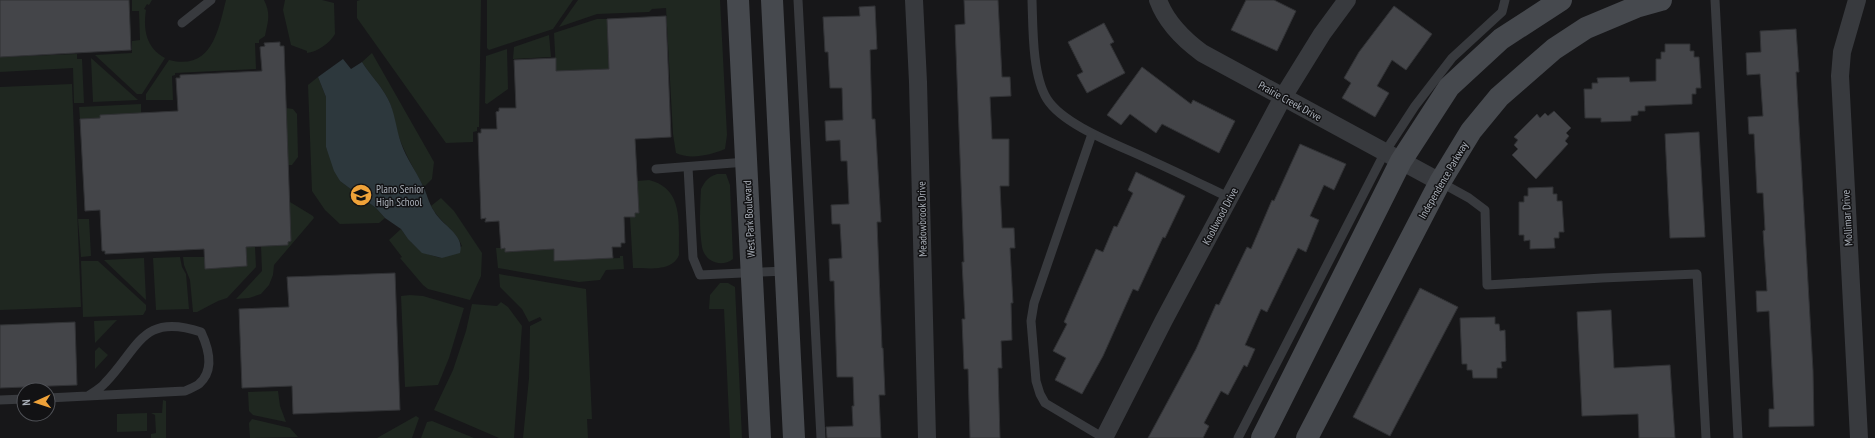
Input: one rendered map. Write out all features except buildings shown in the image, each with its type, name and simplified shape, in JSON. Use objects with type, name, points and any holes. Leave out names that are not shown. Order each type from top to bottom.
[{"type":"main road","name":"West Park Boulevard","points":[[738,0],[760,438]]},
{"type":"main road","points":[[772,0],[794,438]]},
{"type":"main road","points":[[1262,438],[1393,157],[1449,87],[1501,39],[1561,0]]},
{"type":"main road","name":"Independence Parkway","points":[[1313,435],[1440,182],[1471,132],[1499,97],[1554,49],[1586,28],[1636,7],[1661,0]]},
{"type":"street","name":"Meadowbrook Drive","points":[[914,0],[918,82],[927,438]]},
{"type":"street","name":"Prairie Creek Drive","points":[[1158,0],[1162,10],[1174,28],[1193,46],[1283,97],[1440,182]]},
{"type":"street","name":"Mollimar Drive","points":[[1857,0],[1842,52],[1840,76],[1859,438]]},
{"type":"street","name":"Knollwood Drive","points":[[1104,438],[1283,97],[1322,34],[1345,1]]},
{"type":"lane","points":[[182,24],[211,0]]},
{"type":"lane","points":[[798,0],[821,438]]},
{"type":"lane","points":[[1032,0],[1034,52],[1040,80],[1046,97],[1054,109],[1092,134],[1230,198]]},
{"type":"lane","points":[[1238,438],[1393,157],[1415,106],[1452,58],[1502,12],[1505,0]]},
{"type":"lane","points":[[1715,0],[1738,438]]},
{"type":"lane","points":[[1092,134],[1034,303],[1031,321],[1036,381],[1040,394],[1045,403],[1104,438]]},
{"type":"lane","points":[[656,169],[746,162]]},
{"type":"lane","points":[[688,167],[693,258],[700,275],[786,271]]},
{"type":"lane","points":[[1440,182],[1469,198],[1484,210],[1487,285],[1697,274],[1706,438]]},
{"type":"lane","points":[[56,398],[88,396],[184,391],[198,385],[206,375],[209,364],[208,347],[201,332],[184,326],[169,326],[154,330],[140,340],[105,383],[88,396]]},
{"type":"lane","points":[[0,400],[16,399]]},
{"type":"shaded area","points":[[132,0],[152,0],[144,9],[146,10],[145,24],[147,37],[154,49],[165,58],[142,94],[137,94],[95,55],[132,53],[132,41],[140,40],[139,11],[132,11]]},
{"type":"shaded area","points":[[226,0],[264,0],[268,9],[265,36],[259,40],[259,43],[255,43],[256,69],[175,73],[175,75],[172,76],[173,100],[146,100],[146,94],[169,60],[183,62],[195,60],[204,54],[211,46],[220,24]]},
{"type":"shaded area","points":[[285,0],[322,0],[334,3],[335,34],[327,44],[319,49],[307,53],[307,51],[291,45],[283,10]]},
{"type":"shaded area","points":[[481,0],[479,127],[477,127],[477,131],[473,132],[473,142],[446,143],[357,18],[357,1]]},
{"type":"shaded area","points":[[487,0],[573,0],[553,29],[489,50],[487,48]]},
{"type":"shaded area","points":[[578,0],[720,0],[727,135],[725,149],[700,156],[688,156],[676,153],[673,134],[666,8],[652,9],[649,12],[597,14],[559,27]]},
{"type":"shaded area","points":[[597,19],[607,19],[609,69],[556,71],[554,33]]},
{"type":"shaded area","points":[[549,35],[551,57],[513,59],[514,47]]},
{"type":"shaded area","points":[[507,49],[508,89],[487,104],[485,103],[486,56]]},
{"type":"shaded area","points":[[372,53],[434,162],[432,179],[424,187],[412,166],[396,129],[390,102],[362,62]]},
{"type":"shaded area","points":[[77,54],[77,59],[82,59],[84,103],[74,103],[73,68],[0,72],[0,57]]},
{"type":"shaded area","points":[[91,58],[138,100],[93,102]]},
{"type":"shaded area","points":[[343,59],[351,69],[362,62],[385,94],[392,109],[403,149],[423,186],[432,208],[456,235],[461,246],[460,253],[442,258],[422,253],[408,239],[401,229],[385,218],[376,208],[340,181],[334,171],[326,147],[326,97],[318,77]]},
{"type":"shaded area","points":[[318,77],[326,97],[326,147],[340,181],[376,208],[385,218],[379,223],[340,224],[325,210],[312,191],[308,85]]},
{"type":"shaded area","points":[[72,84],[81,307],[0,310],[0,87]]},
{"type":"shaded area","points":[[141,104],[141,113],[101,115],[100,118],[80,119],[79,107]]},
{"type":"shaded area","points":[[286,108],[293,109],[297,114],[298,157],[292,165],[288,165]]},
{"type":"shaded area","points":[[726,174],[730,185],[733,259],[724,263],[714,262],[706,256],[702,247],[700,233],[701,189],[711,176]]},
{"type":"shaded area","points":[[649,180],[661,185],[669,191],[674,200],[679,220],[679,255],[676,260],[666,267],[633,268],[630,217],[635,217],[635,213],[639,213],[637,181]]},
{"type":"shaded area","points":[[441,198],[454,211],[482,253],[481,276],[470,300],[428,289],[400,258],[402,257],[389,240],[401,229],[414,245],[423,252],[442,258],[462,246],[455,235],[434,212],[431,206]]},
{"type":"shaded area","points":[[287,202],[290,202],[314,218],[274,265],[273,275],[269,285],[261,294],[249,298],[236,299],[262,271],[261,246],[288,245],[288,242],[291,241],[290,211]]},
{"type":"shaded area","points":[[78,219],[89,219],[91,256],[81,257]]},
{"type":"shaded area","points":[[246,247],[255,247],[256,267],[227,298],[197,312],[193,312],[190,280],[184,265],[183,257],[206,257],[205,269],[247,266]]},
{"type":"shaded area","points":[[496,248],[505,248],[505,252],[554,249],[554,260],[620,258],[620,256],[623,256],[624,269],[606,270],[600,280],[579,282],[498,268]]},
{"type":"shaded area","points":[[180,257],[182,267],[186,274],[189,309],[156,310],[153,258]]},
{"type":"shaded area","points":[[144,258],[146,300],[104,260]]},
{"type":"shaded area","points":[[81,261],[98,261],[146,305],[146,310],[143,315],[83,317]]},
{"type":"shaded area","points":[[499,274],[586,289],[592,419],[587,419],[588,438],[523,438],[529,378],[530,326],[542,320],[540,317],[529,322],[522,309],[500,287]]},
{"type":"shaded area","points":[[720,283],[728,283],[735,287],[742,438],[730,438],[724,309],[709,309],[710,295]]},
{"type":"shaded area","points":[[401,296],[423,296],[464,308],[449,358],[438,385],[405,387]]},
{"type":"shaded area","points":[[501,302],[508,307],[522,326],[514,438],[499,438],[434,410],[453,370],[466,331],[472,304],[497,306]]},
{"type":"shaded area","points":[[117,320],[95,343],[94,321]]},
{"type":"shaded area","points":[[99,347],[108,355],[95,369],[95,351]]},
{"type":"shaded area","points":[[278,391],[280,406],[286,422],[253,415],[249,411],[248,392]]},
{"type":"shaded area","points":[[163,400],[166,401],[166,438],[151,438],[151,434],[156,433],[155,415],[151,413],[162,413]]},
{"type":"shaded area","points":[[147,413],[147,431],[117,432],[117,414]]},
{"type":"shaded area","points":[[416,416],[419,418],[412,438],[377,438]]},
{"type":"shaded area","points":[[252,419],[290,428],[298,437],[250,438],[249,423]]},
{"type":"shaded area","points":[[432,421],[474,438],[421,438],[427,422]]},
{"type":"place","name":"Plano Senior High School","points":[[361,195]]}]
